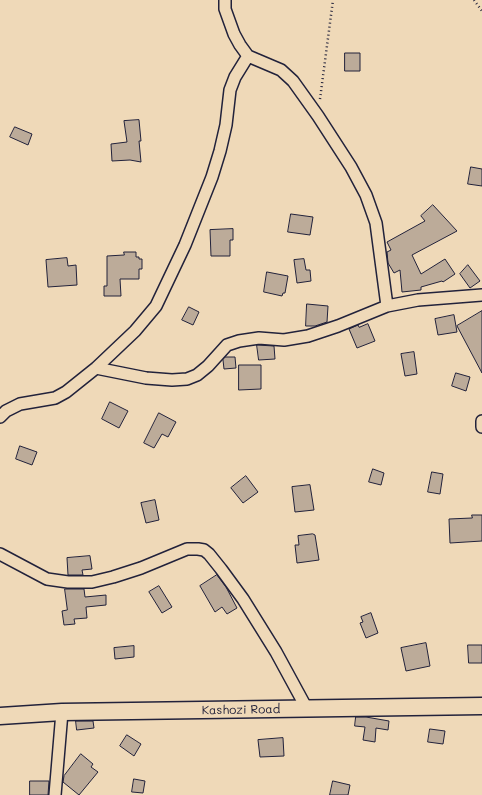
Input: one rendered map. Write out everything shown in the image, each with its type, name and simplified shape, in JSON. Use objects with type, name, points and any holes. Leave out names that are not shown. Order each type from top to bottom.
[{"type":"main road","name":"Kashozi Road","points":[[0,716],[62,712],[482,706]]},
{"type":"street","points":[[225,0],[225,9],[234,34],[240,45],[248,56],[281,70],[293,81],[351,167],[366,195],[376,223],[387,306]]},
{"type":"street","points":[[0,417],[6,411],[20,404],[55,398],[84,379],[135,331],[156,306],[169,280],[212,177],[226,125],[230,90],[235,77],[248,56]]},
{"type":"street","points":[[96,368],[146,378],[172,380],[187,379],[197,375],[208,366],[227,345],[239,341],[259,338],[284,340],[308,336],[338,326],[387,306],[418,300],[482,295]]},
{"type":"street","points":[[482,421],[482,427]]},
{"type":"street","points":[[0,554],[47,579],[68,582],[92,582],[141,568],[187,549],[204,550],[222,569],[243,599],[276,652],[307,709]]},
{"type":"street","points":[[55,795],[62,712]]},
{"type":"path","points":[[318,116],[333,0]]},
{"type":"path","points":[[474,0],[482,11]]},
{"type":"building","points":[[345,53],[360,53],[360,71],[345,71]]},
{"type":"building","points":[[139,120],[141,162],[130,160],[112,161],[111,144],[127,142],[124,121]]},
{"type":"building","points":[[15,127],[32,134],[28,145],[10,137]]},
{"type":"building","points":[[471,167],[482,169],[482,186],[468,184]]},
{"type":"building","points":[[433,205],[457,231],[412,255],[421,274],[445,259],[455,274],[443,282],[421,287],[421,290],[402,292],[400,270],[394,273],[388,263],[387,252],[391,250],[387,242],[425,221],[421,216]]},
{"type":"building","points":[[291,214],[313,217],[310,235],[288,232]]},
{"type":"building","points":[[233,229],[233,240],[230,240],[230,256],[211,256],[210,230]]},
{"type":"building","points":[[124,252],[136,252],[136,257],[142,259],[142,269],[139,269],[139,279],[120,279],[121,296],[104,296],[104,286],[107,286],[107,256],[124,255]]},
{"type":"building","points":[[67,258],[68,266],[76,265],[77,285],[48,287],[46,260]]},
{"type":"building","points":[[304,259],[306,270],[310,270],[311,281],[297,283],[294,260]]},
{"type":"building","points":[[468,265],[480,281],[470,288],[460,274]]},
{"type":"building","points":[[267,272],[288,276],[285,293],[283,293],[282,296],[264,292]]},
{"type":"building","points":[[307,304],[328,306],[327,322],[315,326],[306,326]]},
{"type":"building","points":[[189,307],[199,312],[193,325],[182,320]]},
{"type":"building","points":[[482,311],[482,373],[457,326]]},
{"type":"building","points":[[454,315],[457,332],[438,335],[435,319]]},
{"type":"building","points":[[368,324],[375,341],[357,348],[349,329],[358,325],[359,327]]},
{"type":"building","points":[[257,345],[274,346],[275,359],[259,360]]},
{"type":"building","points":[[414,352],[417,374],[405,376],[401,354]]},
{"type":"building","points":[[225,357],[235,357],[236,368],[224,369],[223,360]]},
{"type":"building","points":[[239,365],[261,365],[261,389],[239,390]]},
{"type":"building","points":[[456,373],[470,377],[466,391],[452,386]]},
{"type":"building","points":[[110,402],[128,411],[119,428],[102,419]]},
{"type":"building","points":[[159,413],[176,422],[168,437],[162,434],[154,448],[144,443]]},
{"type":"building","points":[[20,446],[37,452],[32,465],[16,459]]},
{"type":"building","points":[[373,469],[384,473],[381,485],[369,482]]},
{"type":"building","points":[[432,472],[443,474],[440,494],[428,492]]},
{"type":"building","points":[[246,476],[258,492],[243,503],[231,488]]},
{"type":"building","points":[[310,485],[314,510],[295,512],[292,487]]},
{"type":"building","points":[[155,500],[159,520],[146,523],[141,503]]},
{"type":"building","points":[[472,515],[482,515],[482,541],[450,543],[449,519],[472,518]]},
{"type":"building","points":[[315,535],[319,560],[297,563],[295,545],[299,545],[298,536]]},
{"type":"building","points":[[90,556],[92,569],[82,570],[83,575],[68,575],[67,558]]},
{"type":"building","points":[[217,575],[226,587],[237,608],[227,614],[222,607],[215,612],[200,586]]},
{"type":"building","points":[[159,586],[172,607],[162,613],[149,592]]},
{"type":"building","points":[[65,589],[84,589],[85,597],[106,595],[106,605],[86,607],[87,618],[74,619],[75,624],[64,625],[62,611],[67,610]]},
{"type":"building","points":[[371,613],[378,633],[366,638],[360,623],[363,622],[361,617]]},
{"type":"building","points":[[426,643],[430,666],[406,671],[401,648]]},
{"type":"building","points":[[468,645],[482,645],[482,663],[469,663]]},
{"type":"building","points":[[134,646],[134,657],[115,659],[114,648]]},
{"type":"building","points":[[356,717],[366,717],[389,721],[388,730],[376,728],[375,742],[363,740],[365,727],[355,726]]},
{"type":"building","points":[[76,721],[93,721],[94,728],[77,730]]},
{"type":"building","points":[[430,729],[445,731],[443,744],[428,742]]},
{"type":"building","points":[[127,735],[141,744],[134,756],[120,746]]},
{"type":"building","points":[[283,738],[284,756],[260,757],[258,740]]},
{"type":"building","points":[[81,754],[93,764],[91,767],[98,772],[79,795],[63,782],[64,776]]},
{"type":"building","points":[[134,779],[145,781],[143,793],[132,792]]},
{"type":"building","points":[[30,781],[49,781],[48,795],[30,795]]},
{"type":"building","points":[[333,781],[350,785],[348,795],[330,795]]}]
